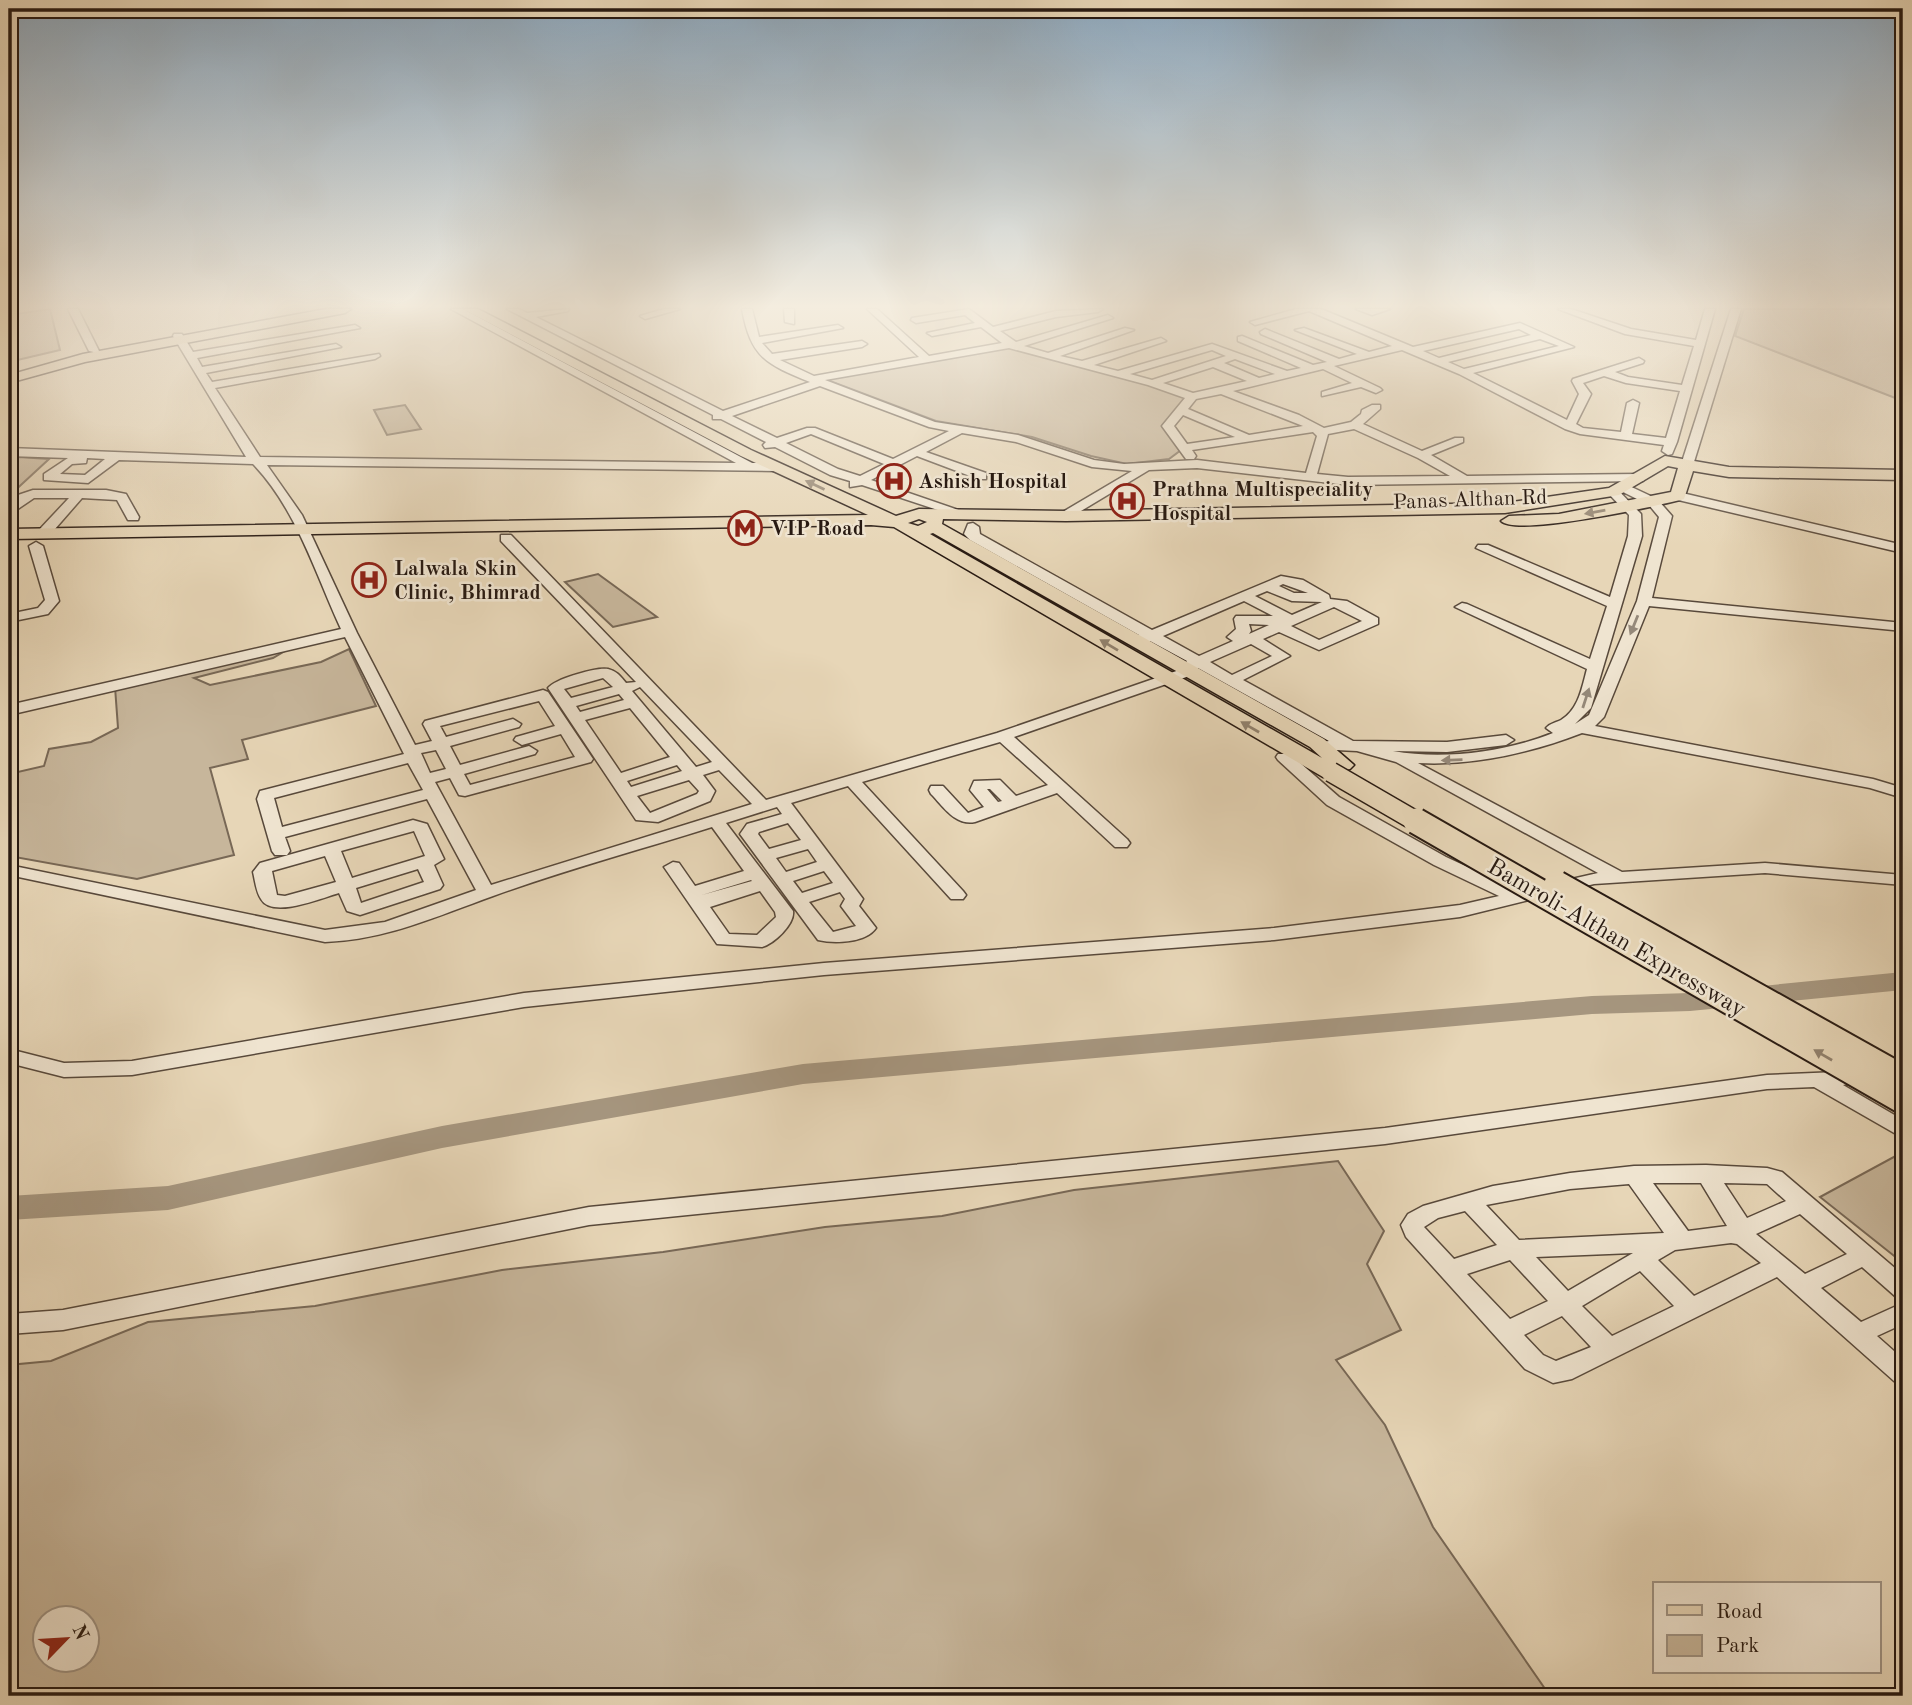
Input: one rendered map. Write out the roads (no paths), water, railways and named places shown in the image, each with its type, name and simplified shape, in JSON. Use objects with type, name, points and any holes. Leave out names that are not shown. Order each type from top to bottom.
[{"type":"main road","points":[[626,389],[745,459],[846,492],[918,523],[1144,638],[1293,721],[1321,746],[1347,758],[1903,1078]]},
{"type":"main road","points":[[660,389],[830,473],[846,492]]},
{"type":"main road","points":[[1661,464],[1744,482],[1903,484]]},
{"type":"main road","name":"Panas Althan Rd","points":[[9,534],[46,538],[307,536],[872,520],[918,523],[1066,516],[1451,511],[1551,503],[1618,489],[1661,464]]},
{"type":"main road","points":[[1687,470],[1903,475]]},
{"type":"main road","points":[[1678,496],[1687,470]]},
{"type":"main road","name":"Panas Althan Rd","points":[[970,521],[1470,523],[1559,519],[1678,496]]},
{"type":"main road","points":[[9,546],[46,538],[506,538],[918,523],[1069,627],[1187,664],[1293,757],[1347,758]]},
{"type":"main road","name":"Bamroli-Althan Expressway","points":[[1347,758],[1903,1101]]},
{"type":"street","points":[[212,389],[307,536],[349,632],[486,892]]},
{"type":"street","points":[[716,417],[797,389]]},
{"type":"street","points":[[837,389],[872,403],[958,430],[1018,439],[1092,463],[1124,468],[1196,464],[1348,481],[1639,478]]},
{"type":"street","points":[[1168,389],[1192,397],[1234,389]]},
{"type":"street","points":[[1225,389],[1295,417],[1318,430],[1323,436],[1310,478]]},
{"type":"street","points":[[1326,394],[1344,389]]},
{"type":"street","points":[[1496,389],[1586,433],[1671,442]]},
{"type":"street","points":[[1569,426],[1585,394],[1582,389]]},
{"type":"street","points":[[1626,438],[1639,401],[1648,389]]},
{"type":"street","points":[[1661,464],[1671,442],[1686,389],[1683,389]]},
{"type":"street","points":[[1687,470],[1712,389]]},
{"type":"street","points":[[1192,397],[1169,423],[1168,428],[1196,464]]},
{"type":"street","points":[[1355,425],[1368,414],[1366,412],[1376,407]]},
{"type":"street","points":[[1180,410],[1217,423],[1247,438]]},
{"type":"street","points":[[1295,417],[1316,410]]},
{"type":"street","points":[[1184,448],[1355,425],[1422,455],[1464,479]]},
{"type":"street","points":[[770,445],[811,430],[894,464]]},
{"type":"street","points":[[846,492],[958,430]]},
{"type":"street","points":[[1422,455],[1460,440]]},
{"type":"street","points":[[9,445],[254,457],[716,462],[745,459]]},
{"type":"street","points":[[9,452],[112,459],[745,459]]},
{"type":"street","points":[[916,452],[982,476]]},
{"type":"street","points":[[1066,516],[1147,467]]},
{"type":"street","points":[[1293,721],[1347,758],[1395,757],[1455,761],[1541,743],[1582,728],[1596,717],[1644,601],[1666,516],[1653,502],[1618,489]]},
{"type":"street","points":[[1347,758],[1484,744],[1542,732],[1578,716],[1596,667],[1634,536],[1634,514],[1618,489]]},
{"type":"street","points":[[846,492],[970,521],[971,534],[975,537],[1144,638],[1268,586],[1287,579],[1324,598],[1292,597],[1268,586]]},
{"type":"street","points":[[9,618],[43,611],[52,601],[46,538],[85,494]]},
{"type":"street","points":[[9,511],[27,495],[85,494],[122,497],[133,517]]},
{"type":"street","points":[[1678,496],[1903,549]]},
{"type":"street","points":[[506,538],[724,763],[792,816],[856,901],[850,906],[867,927],[864,930],[828,938],[749,831],[792,816]]},
{"type":"street","points":[[1483,548],[1615,604]]},
{"type":"street","points":[[1218,607],[1241,618],[1282,621],[1335,603],[1373,621],[1319,646],[1282,621],[1244,596]]},
{"type":"street","points":[[9,870],[325,936],[361,933],[436,912],[486,892],[772,803],[1003,736],[1252,638],[1297,610],[1292,597]]},
{"type":"street","points":[[1644,601],[1903,627]]},
{"type":"street","points":[[1462,607],[1596,667]]},
{"type":"street","points":[[1234,637],[1244,631],[1241,618]]},
{"type":"street","points":[[9,710],[349,632]]},
{"type":"street","points":[[1238,677],[1283,656],[1252,638]]},
{"type":"street","points":[[570,717],[557,685],[605,673],[610,675],[707,791],[707,795],[652,818],[642,816],[618,779],[570,717],[543,695],[431,724],[467,792],[585,759],[570,717]]},
{"type":"street","points":[[276,834],[430,785],[455,771],[488,762],[526,745],[570,717],[628,695],[646,682]]},
{"type":"street","points":[[501,705],[542,772]]},
{"type":"street","points":[[281,851],[265,799],[269,794],[513,724]]},
{"type":"street","points":[[1582,728],[1872,784],[1903,793]]},
{"type":"street","points":[[474,735],[488,762]]},
{"type":"street","points":[[1003,736],[1053,789]]},
{"type":"street","points":[[1293,757],[1333,801],[1440,861],[1516,897]]},
{"type":"street","points":[[1395,757],[1618,877]]},
{"type":"street","points":[[618,779],[680,759]]},
{"type":"street","points":[[627,794],[724,763]]},
{"type":"street","points":[[1033,777],[1053,789],[1121,843]]},
{"type":"street","points":[[851,780],[957,895]]},
{"type":"street","points":[[995,809],[978,790],[980,785],[994,783],[1013,802]]},
{"type":"street","points":[[937,790],[964,818],[1053,789]]},
{"type":"street","points":[[673,867],[724,940],[762,941],[786,915],[716,821]]},
{"type":"street","points":[[331,848],[346,884],[353,907],[359,909],[432,887],[430,860],[421,828],[417,825],[331,848],[262,869],[269,898],[276,902],[286,902],[346,884],[430,860],[464,850]]},
{"type":"street","points":[[765,856],[811,842]]},
{"type":"street","points":[[782,878],[828,864]]},
{"type":"street","points":[[9,1056],[64,1070],[107,1071],[524,1000],[815,970],[1260,935],[1460,911],[1584,880],[1765,869],[1903,880]]},
{"type":"street","points":[[695,899],[760,879]]},
{"type":"street","points":[[798,900],[844,885]]},
{"type":"street","points":[[9,1324],[63,1320],[589,1216],[1385,1136],[1767,1082],[1837,1079],[1903,1066]]},
{"type":"street","points":[[1815,1079],[1903,1130]]},
{"type":"street","points":[[1706,1173],[1742,1233],[1901,1369]]},
{"type":"street","points":[[1634,1174],[1675,1240]]},
{"type":"street","points":[[1779,1265],[1563,1372],[1553,1372],[1534,1362],[1414,1231],[1412,1225],[1420,1216],[1469,1201],[1565,1179],[1634,1174],[1767,1175],[1774,1178],[1903,1289]]},
{"type":"street","points":[[1469,1201],[1608,1349]]},
{"type":"street","points":[[1450,1270],[1514,1249],[1675,1240],[1742,1233],[1803,1203]]},
{"type":"street","points":[[1506,1332],[1565,1304],[1675,1240]]},
{"type":"street","points":[[1803,1286],[1864,1256]]},
{"type":"street","points":[[1643,1260],[1691,1308]]},
{"type":"street","points":[[1858,1334],[1903,1312]]},
{"type":"waterway","points":[[9,1208],[168,1198],[442,1137],[803,1074],[1592,1005],[1690,1002],[1903,981]]},
{"type":"place","name":"Ashish Hospital","points":[[894,481]]},
{"type":"place","name":"Prathna Multispeciality Hospital","points":[[1127,501]]},
{"type":"place","name":"VIP Road","points":[[745,528]]},
{"type":"place","name":"Lalwala Skin Clinic, Bhimrad","points":[[369,580]]}]
